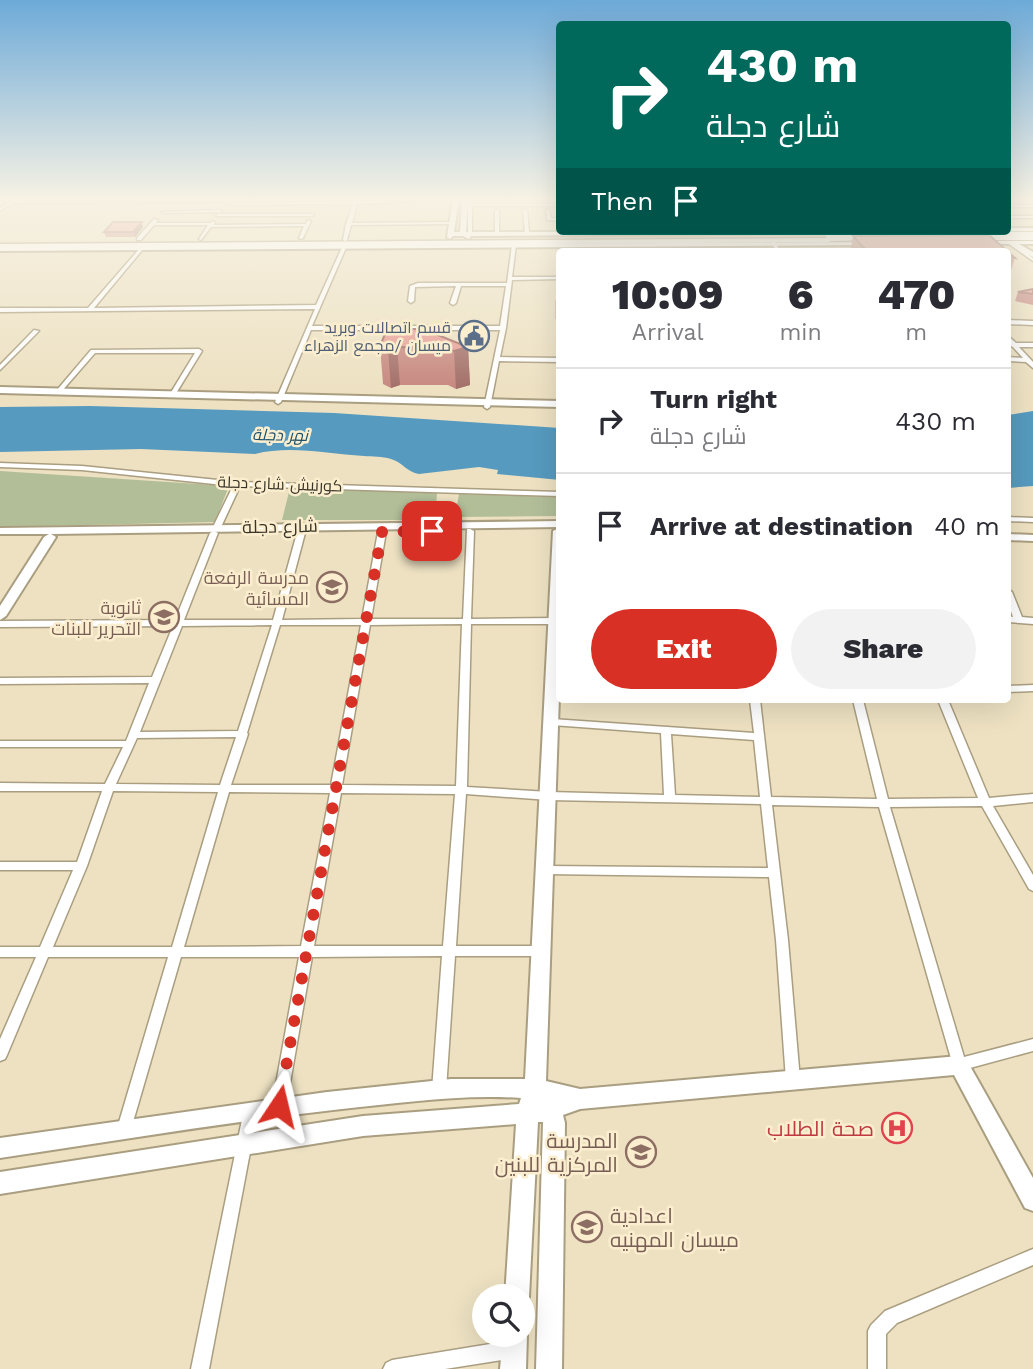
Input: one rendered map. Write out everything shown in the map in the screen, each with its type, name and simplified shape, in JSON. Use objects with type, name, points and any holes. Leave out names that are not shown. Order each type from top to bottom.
[{"type":"street","points":[[90,309],[130,263]]},
{"type":"street","points":[[279,399],[336,263]]},
{"type":"street","points":[[487,404],[497,359],[512,263]]},
{"type":"street","points":[[411,301],[414,286],[556,278]]},
{"type":"street","points":[[453,303],[458,285]]},
{"type":"street","points":[[1,310],[318,307]]},
{"type":"street","points":[[1011,322],[1033,323]]},
{"type":"street","points":[[309,328],[502,328]]},
{"type":"street","points":[[0,368],[36,331]]},
{"type":"street","points":[[1011,345],[1033,345]]},
{"type":"street","points":[[1011,345],[1033,366]]},
{"type":"street","points":[[59,391],[93,351],[199,351],[173,394]]},
{"type":"street","points":[[497,359],[556,360]]},
{"type":"street","points":[[1011,359],[1027,360]]},
{"type":"street","points":[[0,393],[59,391],[279,399]]},
{"type":"street","points":[[0,393],[556,404]]},
{"type":"street","points":[[487,404],[556,409]]},
{"type":"street","name":"كورنيش شارع دجلة","points":[[0,465],[82,468],[237,484],[556,494]]},
{"type":"street","points":[[0,1055],[81,866],[109,787],[237,484]]},
{"type":"street","points":[[1011,519],[1033,520]]},
{"type":"street","name":"شارع دجلة","points":[[0,531],[556,524]]},
{"type":"street","name":"شارع دجلة","points":[[0,538],[216,530],[301,533],[556,531]]},
{"type":"street","points":[[439,1091],[461,790],[469,621],[470,531]]},
{"type":"street","points":[[279,1106],[382,532]]},
{"type":"street","points":[[124,1129],[301,533]]},
{"type":"street","points":[[0,616],[50,537]]},
{"type":"street","points":[[1011,540],[1033,540]]},
{"type":"street","points":[[1013,620],[1033,621]]},
{"type":"street","points":[[0,624],[556,621]]},
{"type":"street","points":[[0,681],[154,680]]},
{"type":"street","points":[[518,1284],[527,1114],[529,1101],[535,1090],[556,683]]},
{"type":"street","points":[[1011,689],[1033,688]]},
{"type":"street","points":[[755,703],[793,1080]]},
{"type":"street","points":[[859,703],[883,803],[958,1065],[1033,1200]]},
{"type":"street","points":[[944,703],[985,802],[1033,886]]},
{"type":"street","points":[[552,722],[759,737]]},
{"type":"street","points":[[666,731],[670,798]]},
{"type":"street","points":[[0,744],[243,734]]},
{"type":"street","points":[[0,787],[461,790],[549,796],[883,803],[985,802],[1033,797]]},
{"type":"street","points":[[0,866],[81,866]]},
{"type":"street","points":[[546,870],[774,873]]},
{"type":"street","points":[[0,952],[542,951]]},
{"type":"street","points":[[0,1148],[279,1106],[439,1091],[535,1090],[580,1099],[958,1065],[1033,1045]]},
{"type":"street","points":[[535,1090],[551,1111],[554,1123],[549,1369]]},
{"type":"street","points":[[0,1183],[391,1123],[551,1111],[580,1099]]},
{"type":"street","points":[[200,1369],[251,1110]]},
{"type":"street","points":[[877,1369],[877,1331],[891,1317],[1033,1257]]},
{"type":"street","points":[[392,1369],[514,1351]]},
{"type":"green space","points":[[0,471],[229,486],[215,522],[0,527]]},
{"type":"green space","points":[[290,488],[437,493],[435,520],[282,520]]},
{"type":"green space","points":[[459,494],[556,497],[556,516],[455,517]]},
{"type":"water","name":"نهر دجلة","points":[[90,406],[334,413],[556,428],[556,480],[497,474],[498,470],[479,467],[419,474],[388,458],[295,450],[255,454],[141,449],[0,452],[0,407]]},
{"type":"water","points":[[1033,411],[1033,486],[1011,488],[1011,415]]},
{"type":"building","points":[[1033,289],[1033,294],[1018,292]]},
{"type":"building","points":[[387,329],[423,329],[468,347],[454,351],[446,348],[397,347],[388,350],[380,346]]},
{"type":"place","name":"قسم اتصالات وبريد ميسان /مجمع الزهراء","points":[[474,336]]},
{"type":"place","name":"مدرسة الرفعة المسائية","points":[[332,587]]},
{"type":"place","name":"ثانوية التحرير للبنات","points":[[164,617]]},
{"type":"place","name":"صحة الطلاب","points":[[897,1128]]},
{"type":"place","name":"المدرسة المركزية للبنين","points":[[641,1152]]},
{"type":"place","name":"اعدادية ميسان المهنيه","points":[[587,1227]]},
{"type":"route","points":[[279,1106],[382,532],[432,531]]}]
